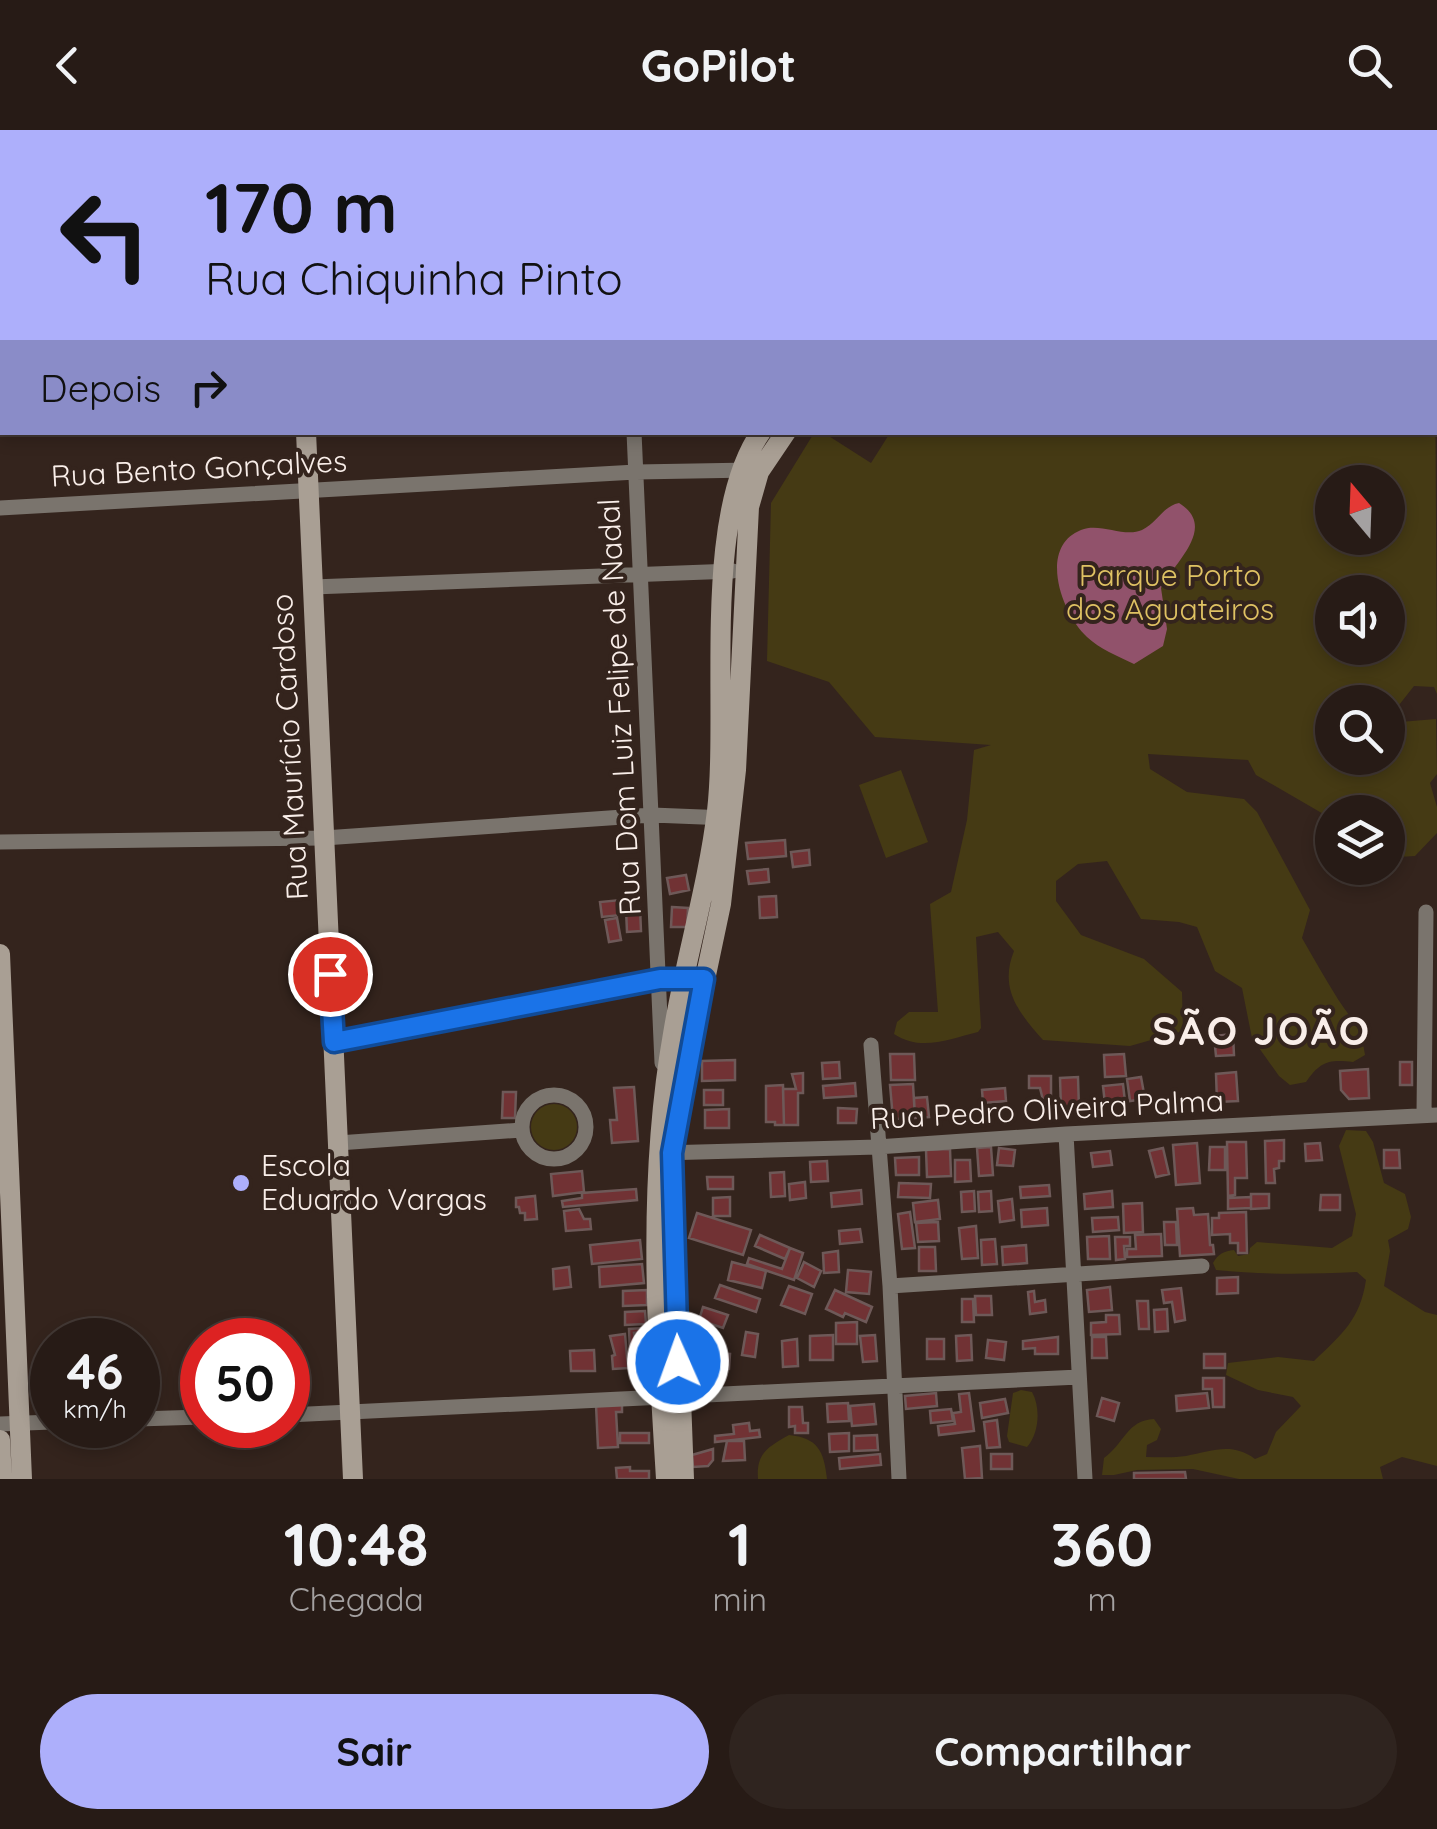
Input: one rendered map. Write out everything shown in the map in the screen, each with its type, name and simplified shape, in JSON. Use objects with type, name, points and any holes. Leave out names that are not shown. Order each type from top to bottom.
[{"type":"main road","name":"Rua Maurício Cardoso","points":[[306,435],[353,1479]]},
{"type":"main road","points":[[750,470],[759,435]]},
{"type":"main road","points":[[666,1153],[664,1116],[695,978],[723,818],[734,571],[732,497],[750,470],[783,435]]},
{"type":"main road","points":[[0,954],[10,1423],[22,1479]]},
{"type":"main road","points":[[682,1037],[656,1241],[670,1397],[684,1479]]},
{"type":"main road","points":[[666,1479],[670,1397]]},
{"type":"main road","points":[[0,1440],[2,1479]]},
{"type":"street","name":"Rua Dom Luiz Felipe de Nadal","points":[[634,435],[664,1116]]},
{"type":"street","name":"Rua Bento Gonçalves","points":[[0,508],[636,472],[750,470]]},
{"type":"street","points":[[313,587],[734,571]]},
{"type":"street","points":[[0,842],[324,838],[652,815],[723,818]]},
{"type":"street","points":[[1426,912],[1430,1115]]},
{"type":"street","points":[[334,1042],[660,979],[695,978]]},
{"type":"street","name":"Rua Dom Luiz Felipe de Nadal","points":[[660,979],[682,1037]]},
{"type":"street","points":[[871,1046],[890,1286],[899,1479]]},
{"type":"street","points":[[544,1097],[566,1098],[575,1103],[586,1121],[586,1132],[577,1150],[558,1159],[548,1159],[530,1149],[522,1130],[528,1110],[544,1097]]},
{"type":"street","name":"Rua Pedro Oliveira Palma","points":[[666,1153],[877,1147],[1430,1115]]},
{"type":"street","points":[[338,1143],[522,1130]]},
{"type":"street","points":[[1066,1134],[1085,1479]]},
{"type":"street","points":[[890,1286],[1202,1266]]},
{"type":"street","points":[[310,1413],[1079,1377]]},
{"type":"green space","name":"Parque Porto dos Aguateiros","points":[[813,435],[827,435],[871,463],[889,435],[1436,435],[1437,694],[1434,687],[1414,686],[1405,697],[1405,685],[1315,685],[1315,775],[1405,775],[1405,722],[1436,719],[1437,774],[1430,783],[1437,807],[1437,833],[1415,856],[1405,857],[1405,795],[1315,795],[1315,809],[1256,775],[1248,760],[1148,754],[1150,769],[1187,792],[1244,799],[1257,812],[1310,910],[1302,938],[1358,1029],[1365,1055],[1353,1062],[1325,1063],[1306,1082],[1290,1085],[1252,1038],[1242,988],[1215,971],[1197,927],[1141,919],[1107,861],[1078,864],[1056,881],[1056,901],[1081,935],[1144,959],[1182,992],[1183,1031],[1130,1046],[1043,1040],[1014,999],[1009,977],[1014,951],[998,932],[976,937],[981,1028],[978,1032],[925,1043],[894,1034],[897,1022],[909,1012],[938,1012],[930,904],[951,892],[967,820],[974,750],[991,745],[875,737],[829,682],[767,661],[771,503]]},
{"type":"green space","points":[[901,770],[928,842],[886,858],[859,785]]},
{"type":"green space","points":[[554,1104],[570,1111],[577,1127],[570,1143],[554,1150],[538,1143],[531,1127],[538,1111]]},
{"type":"green space","points":[[1346,1130],[1366,1131],[1373,1142],[1384,1183],[1405,1194],[1411,1217],[1408,1229],[1388,1240],[1384,1286],[1425,1312],[1437,1315],[1437,1466],[1402,1457],[1380,1467],[1383,1479],[1239,1479],[1193,1469],[1102,1475],[1104,1458],[1145,1420],[1154,1419],[1161,1429],[1157,1440],[1147,1445],[1146,1457],[1181,1457],[1230,1449],[1255,1459],[1267,1454],[1276,1432],[1301,1406],[1293,1397],[1258,1390],[1226,1375],[1228,1363],[1278,1357],[1314,1361],[1354,1316],[1366,1280],[1357,1272],[1234,1272],[1216,1270],[1213,1263],[1227,1251],[1234,1250],[1238,1256],[1249,1254],[1257,1242],[1332,1248],[1352,1236],[1356,1214],[1339,1146]]},
{"type":"green space","points":[[1032,1392],[1038,1413],[1027,1447],[1009,1442],[1007,1436],[1013,1393]]},
{"type":"green space","points":[[789,1435],[807,1439],[818,1448],[827,1479],[758,1479],[759,1463],[765,1452]]},
{"type":"shaded area","points":[[1179,503],[1190,512],[1194,534],[1161,588],[1167,629],[1163,646],[1134,664],[1097,645],[1069,613],[1058,581],[1060,551],[1068,538],[1081,530],[1135,532]]},
{"type":"building","points":[[785,840],[786,856],[748,859],[746,843]]},
{"type":"building","points":[[809,850],[810,865],[793,867],[791,852]]},
{"type":"building","points":[[768,869],[769,882],[749,884],[747,871]]},
{"type":"building","points":[[686,875],[689,890],[670,894],[667,878]]},
{"type":"building","points":[[776,896],[777,917],[760,918],[759,897]]},
{"type":"building","points":[[620,900],[621,915],[602,917],[600,902]]},
{"type":"building","points":[[672,907],[688,908],[687,927],[671,927]]},
{"type":"building","points":[[640,908],[641,931],[627,932],[626,909]]},
{"type":"building","points":[[617,918],[621,940],[609,942],[605,920]]},
{"type":"building","points":[[1233,1034],[1234,1055],[1216,1056],[1214,1036]]},
{"type":"building","points":[[890,1054],[914,1054],[915,1080],[891,1080]]},
{"type":"building","points":[[1124,1054],[1126,1076],[1105,1077],[1104,1055]]},
{"type":"building","points":[[735,1060],[735,1080],[702,1081],[702,1061]]},
{"type":"building","points":[[839,1062],[840,1078],[823,1079],[822,1063]]},
{"type":"building","points":[[1400,1062],[1412,1062],[1412,1085],[1400,1085]]},
{"type":"building","points":[[1368,1069],[1369,1098],[1349,1099],[1341,1090],[1340,1071]]},
{"type":"building","points":[[1236,1072],[1238,1101],[1217,1102],[1216,1074]]},
{"type":"building","points":[[803,1073],[803,1093],[798,1093],[798,1125],[784,1125],[783,1089],[796,1089],[792,1074]]},
{"type":"building","points":[[1029,1076],[1051,1076],[1051,1108],[1045,1108],[1040,1088],[1029,1088]]},
{"type":"building","points":[[1078,1077],[1079,1109],[1061,1109],[1060,1078]]},
{"type":"building","points":[[1141,1077],[1145,1099],[1130,1101],[1127,1079]]},
{"type":"building","points":[[855,1083],[856,1096],[824,1098],[823,1086]]},
{"type":"building","points":[[913,1084],[915,1118],[893,1119],[890,1085]]},
{"type":"building","points":[[1123,1084],[1125,1102],[1105,1104],[1103,1086]]},
{"type":"building","points":[[783,1085],[784,1125],[775,1125],[766,1122],[766,1086]]},
{"type":"building","points":[[634,1087],[638,1141],[612,1143],[610,1120],[617,1120],[614,1088]]},
{"type":"building","points":[[1005,1088],[1006,1101],[983,1103],[982,1090]]},
{"type":"building","points":[[704,1090],[723,1090],[723,1105],[704,1105]]},
{"type":"building","points":[[503,1092],[516,1092],[515,1118],[502,1118]]},
{"type":"building","points":[[927,1097],[929,1117],[915,1118],[914,1098]]},
{"type":"building","points":[[838,1108],[857,1109],[856,1123],[838,1123]]},
{"type":"building","points":[[729,1109],[729,1128],[705,1128],[705,1110]]},
{"type":"building","points":[[1284,1140],[1284,1161],[1279,1161],[1279,1168],[1274,1169],[1275,1183],[1266,1183],[1265,1141]]},
{"type":"building","points":[[1227,1142],[1246,1142],[1247,1178],[1235,1178],[1235,1195],[1228,1196]]},
{"type":"building","points":[[1197,1143],[1200,1183],[1176,1185],[1173,1145]]},
{"type":"building","points":[[1320,1143],[1322,1160],[1306,1161],[1305,1144]]},
{"type":"building","points":[[991,1147],[993,1175],[979,1176],[977,1148]]},
{"type":"building","points":[[1210,1147],[1225,1147],[1225,1170],[1209,1170]]},
{"type":"building","points":[[999,1148],[1015,1150],[1013,1166],[997,1165]]},
{"type":"building","points":[[1163,1148],[1169,1174],[1156,1177],[1149,1151]]},
{"type":"building","points":[[950,1149],[951,1176],[927,1177],[926,1150]]},
{"type":"building","points":[[1384,1150],[1399,1150],[1400,1168],[1384,1168]]},
{"type":"building","points":[[1110,1151],[1112,1165],[1093,1167],[1091,1153]]},
{"type":"building","points":[[919,1157],[919,1175],[896,1175],[895,1158]]},
{"type":"building","points":[[955,1160],[970,1160],[971,1181],[955,1182]]},
{"type":"building","points":[[827,1161],[828,1181],[811,1182],[810,1162]]},
{"type":"building","points":[[582,1171],[584,1192],[553,1196],[551,1174]]},
{"type":"building","points":[[784,1172],[785,1196],[771,1197],[770,1173]]},
{"type":"building","points":[[707,1177],[733,1177],[733,1189],[708,1189]]},
{"type":"building","points":[[805,1182],[806,1198],[790,1200],[789,1184]]},
{"type":"building","points":[[899,1183],[931,1184],[930,1198],[898,1197]]},
{"type":"building","points":[[1049,1185],[1050,1196],[1021,1198],[1020,1187]]},
{"type":"building","points":[[636,1189],[637,1200],[563,1207],[562,1201],[582,1198],[582,1193]]},
{"type":"building","points":[[861,1190],[862,1204],[832,1207],[831,1193]]},
{"type":"building","points":[[974,1191],[975,1211],[962,1212],[961,1192]]},
{"type":"building","points":[[991,1191],[992,1211],[979,1212],[978,1192]]},
{"type":"building","points":[[1112,1191],[1113,1207],[1085,1209],[1084,1194]]},
{"type":"building","points":[[1251,1194],[1269,1194],[1269,1208],[1251,1209]]},
{"type":"building","points":[[1321,1195],[1340,1195],[1340,1210],[1320,1210]]},
{"type":"building","points":[[535,1196],[537,1219],[525,1220],[525,1213],[516,1207],[516,1198]]},
{"type":"building","points":[[730,1197],[730,1216],[713,1216],[713,1198]]},
{"type":"building","points":[[1251,1197],[1251,1208],[1228,1209],[1228,1198]]},
{"type":"building","points":[[1012,1199],[1014,1220],[1000,1222],[998,1201]]},
{"type":"building","points":[[938,1200],[940,1219],[915,1222],[913,1203]]},
{"type":"building","points":[[1142,1203],[1143,1232],[1124,1233],[1123,1204]]},
{"type":"building","points":[[1047,1208],[1048,1225],[1022,1227],[1021,1210]]},
{"type":"building","points":[[1193,1208],[1194,1215],[1208,1214],[1214,1254],[1180,1256],[1177,1209]]},
{"type":"building","points":[[579,1209],[584,1219],[590,1219],[591,1229],[566,1231],[564,1211]]},
{"type":"building","points":[[910,1212],[915,1248],[902,1249],[898,1214]]},
{"type":"building","points":[[1246,1212],[1247,1253],[1238,1253],[1238,1243],[1230,1243],[1230,1234],[1212,1235],[1212,1218],[1219,1218],[1219,1213]]},
{"type":"building","points":[[697,1213],[751,1230],[743,1255],[689,1238]]},
{"type":"building","points":[[1118,1217],[1119,1230],[1093,1232],[1092,1218]]},
{"type":"building","points":[[938,1222],[939,1241],[918,1242],[916,1223]]},
{"type":"building","points":[[1164,1222],[1176,1222],[1177,1245],[1165,1245]]},
{"type":"building","points":[[976,1226],[978,1258],[962,1259],[959,1228]]},
{"type":"building","points":[[860,1229],[862,1242],[840,1244],[839,1231]]},
{"type":"building","points":[[1161,1234],[1162,1256],[1127,1257],[1127,1249],[1136,1249],[1135,1235]]},
{"type":"building","points":[[760,1235],[790,1248],[785,1259],[755,1246]]},
{"type":"building","points":[[1109,1236],[1110,1259],[1088,1259],[1087,1237]]},
{"type":"building","points":[[1115,1237],[1130,1237],[1130,1246],[1124,1246],[1125,1259],[1116,1260]]},
{"type":"building","points":[[995,1239],[997,1264],[982,1265],[981,1240]]},
{"type":"building","points":[[640,1240],[642,1259],[592,1264],[590,1245]]},
{"type":"building","points":[[1026,1245],[1027,1263],[1003,1265],[1002,1247]]},
{"type":"building","points":[[919,1247],[935,1247],[936,1271],[919,1271]]},
{"type":"building","points":[[790,1248],[803,1253],[794,1280],[747,1264],[749,1258],[782,1269]]},
{"type":"building","points":[[838,1251],[839,1272],[824,1273],[823,1253]]},
{"type":"building","points":[[732,1262],[766,1271],[762,1288],[728,1280]]},
{"type":"building","points":[[804,1262],[821,1271],[814,1287],[797,1278]]},
{"type":"building","points":[[642,1264],[644,1283],[600,1287],[599,1267]]},
{"type":"building","points":[[569,1267],[571,1287],[554,1289],[553,1269]]},
{"type":"building","points":[[848,1270],[871,1272],[869,1294],[846,1292]]},
{"type":"building","points":[[1238,1277],[1238,1293],[1217,1294],[1217,1278]]},
{"type":"building","points":[[720,1285],[760,1299],[756,1312],[715,1298]]},
{"type":"building","points":[[789,1286],[812,1294],[805,1314],[781,1305]]},
{"type":"building","points":[[1110,1287],[1112,1310],[1089,1312],[1087,1290]]},
{"type":"building","points":[[1181,1288],[1185,1320],[1175,1322],[1172,1302],[1164,1303],[1162,1290]]},
{"type":"building","points":[[647,1290],[647,1305],[623,1306],[623,1291]]},
{"type":"building","points":[[835,1290],[872,1307],[866,1322],[826,1309]]},
{"type":"building","points":[[1034,1291],[1035,1302],[1045,1300],[1046,1312],[1030,1314],[1028,1292]]},
{"type":"building","points":[[975,1296],[991,1296],[992,1315],[976,1315]]},
{"type":"building","points":[[962,1299],[973,1299],[974,1322],[962,1322]]},
{"type":"building","points":[[1137,1301],[1148,1301],[1149,1329],[1139,1329]]},
{"type":"building","points":[[703,1307],[728,1315],[723,1328],[699,1320]]},
{"type":"building","points":[[1167,1309],[1168,1331],[1155,1332],[1154,1310]]},
{"type":"building","points":[[645,1311],[646,1324],[625,1325],[625,1312]]},
{"type":"building","points":[[1106,1315],[1119,1315],[1120,1334],[1091,1335],[1091,1323],[1106,1322]]},
{"type":"building","points":[[857,1322],[857,1344],[836,1344],[836,1323]]},
{"type":"building","points":[[645,1328],[645,1332],[634,1333],[635,1340],[649,1339],[653,1351],[630,1353],[629,1329]]},
{"type":"building","points":[[746,1332],[758,1334],[755,1357],[742,1355]]},
{"type":"building","points":[[625,1334],[628,1368],[613,1369],[615,1355],[610,1336]]},
{"type":"building","points":[[833,1335],[833,1360],[810,1360],[810,1336]]},
{"type":"building","points":[[875,1335],[877,1361],[863,1362],[860,1336]]},
{"type":"building","points":[[971,1335],[972,1360],[957,1361],[956,1336]]},
{"type":"building","points":[[1058,1337],[1058,1354],[1035,1354],[1035,1348],[1023,1349],[1023,1341]]},
{"type":"building","points":[[1092,1337],[1106,1337],[1107,1358],[1092,1358]]},
{"type":"building","points":[[797,1339],[798,1366],[783,1367],[782,1341]]},
{"type":"building","points":[[927,1339],[944,1339],[944,1359],[927,1359]]},
{"type":"building","points":[[988,1340],[1006,1342],[1004,1360],[986,1358]]},
{"type":"building","points":[[594,1350],[595,1371],[571,1371],[570,1351]]},
{"type":"building","points":[[699,1352],[730,1354],[729,1369],[717,1368],[718,1362],[698,1361]]},
{"type":"building","points":[[1204,1354],[1225,1354],[1225,1368],[1204,1368]]},
{"type":"building","points":[[1203,1378],[1224,1378],[1224,1407],[1213,1407],[1212,1389],[1203,1389]]},
{"type":"building","points":[[936,1393],[937,1406],[906,1409],[905,1396]]},
{"type":"building","points":[[969,1393],[974,1431],[939,1435],[938,1426],[955,1424],[953,1413],[961,1412],[959,1394]]},
{"type":"building","points":[[1207,1393],[1209,1408],[1177,1411],[1176,1396]]},
{"type":"building","points":[[1102,1398],[1119,1403],[1114,1421],[1097,1416]]},
{"type":"building","points":[[1005,1399],[1008,1413],[982,1418],[980,1403]]},
{"type":"building","points":[[848,1403],[849,1421],[828,1422],[827,1404]]},
{"type":"building","points":[[622,1404],[622,1412],[616,1412],[618,1447],[598,1448],[596,1405]]},
{"type":"building","points":[[874,1404],[876,1424],[852,1426],[850,1406]]},
{"type":"building","points":[[789,1407],[802,1407],[808,1433],[795,1433],[795,1426],[789,1427]]},
{"type":"building","points":[[951,1409],[953,1421],[931,1423],[930,1411]]},
{"type":"building","points":[[997,1420],[1000,1447],[987,1448],[984,1422]]},
{"type":"building","points":[[749,1423],[750,1431],[759,1430],[760,1437],[715,1442],[715,1436],[734,1434],[733,1425]]},
{"type":"building","points":[[620,1433],[649,1433],[649,1443],[620,1443]]},
{"type":"building","points":[[849,1433],[849,1451],[830,1452],[829,1434]]},
{"type":"building","points":[[877,1435],[878,1450],[854,1451],[854,1436]]},
{"type":"building","points":[[727,1441],[744,1441],[745,1460],[723,1461]]},
{"type":"building","points":[[980,1446],[982,1478],[965,1479],[962,1448]]},
{"type":"building","points":[[713,1449],[713,1460],[708,1466],[693,1467],[692,1455]]},
{"type":"building","points":[[880,1454],[881,1465],[840,1469],[839,1458]]},
{"type":"building","points":[[991,1454],[1012,1454],[1012,1469],[991,1469]]},
{"type":"building","points":[[630,1467],[630,1471],[649,1471],[649,1479],[617,1479],[616,1468]]},
{"type":"building","points":[[1185,1472],[1186,1479],[1134,1479],[1134,1473]]},
{"type":"place","name":"Escola Eduardo Vargas","points":[[241,1183]]},
{"type":"district","name":"SÃO JOÃO","points":[[1262,1031]]},
{"type":"route","points":[[330,974],[334,1042],[660,979],[704,979],[672,1153],[678,1362]]}]
